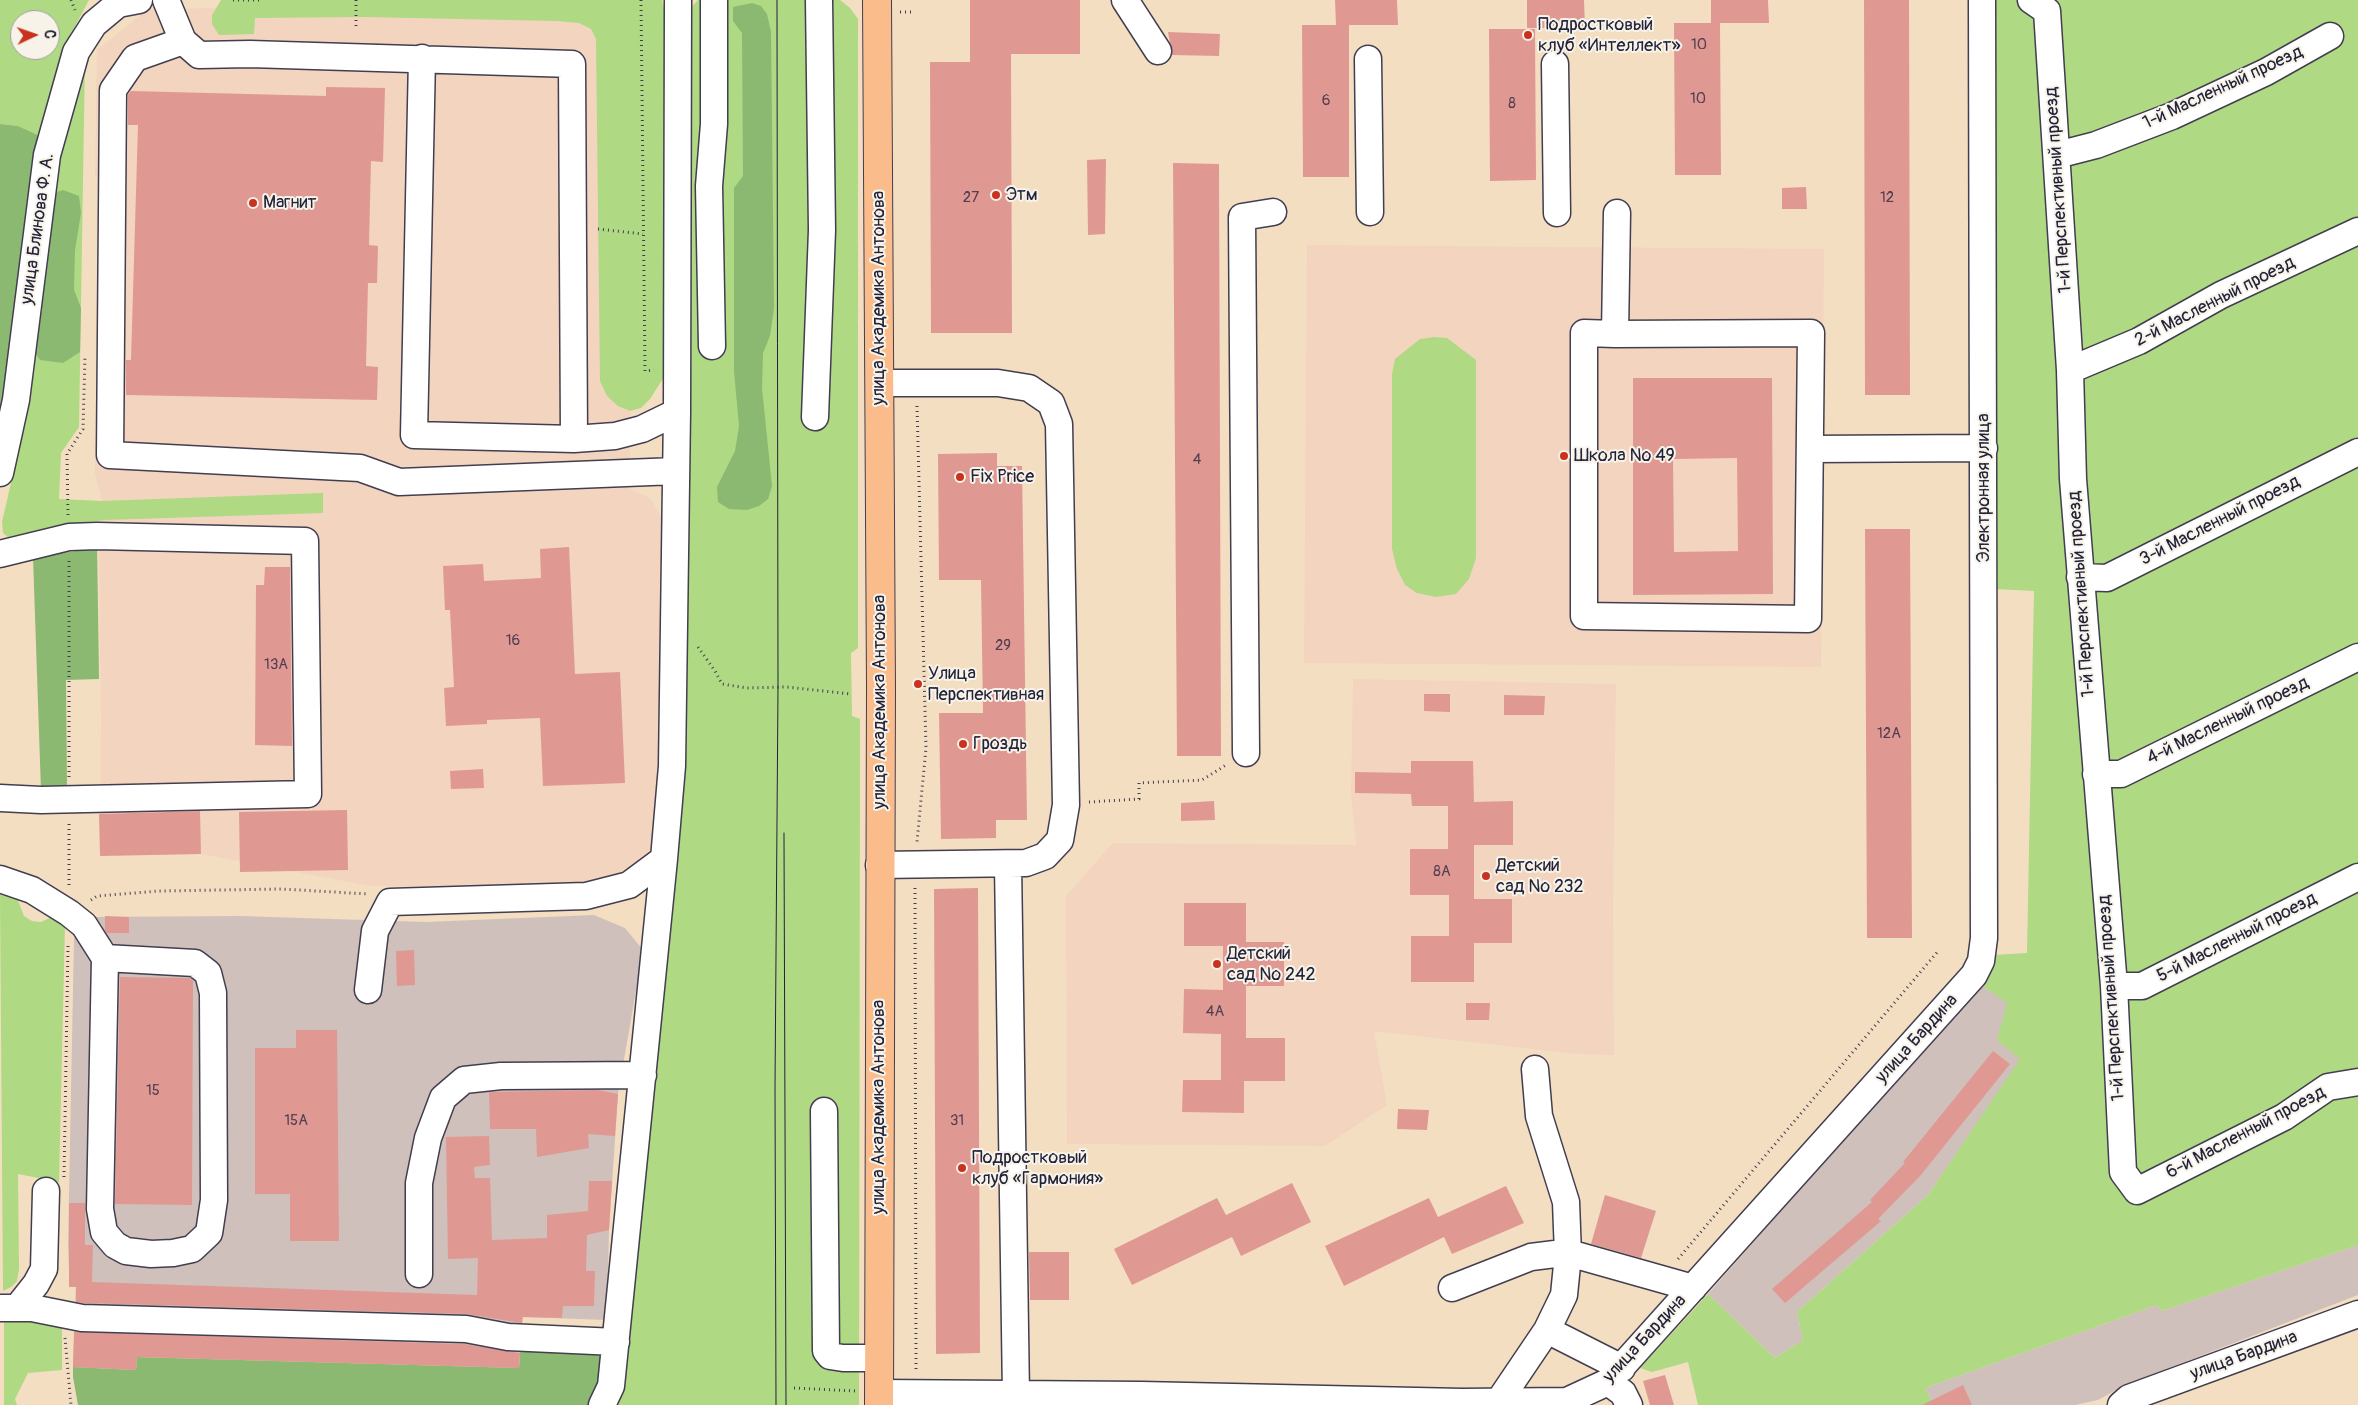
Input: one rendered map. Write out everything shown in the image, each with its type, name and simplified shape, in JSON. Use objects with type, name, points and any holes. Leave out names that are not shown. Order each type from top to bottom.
[{"type":"main road","name":"улица Академика Антонова","points":[[872,1396],[879,1358],[880,383],[877,0]]},
{"type":"street","points":[[166,0],[183,41],[198,55],[250,54],[422,58],[572,64],[574,439]]},
{"type":"street","points":[[602,1405],[611,1386],[616,1342],[672,766],[677,412],[678,0]]},
{"type":"street","points":[[712,346],[710,186],[714,124],[714,0]]},
{"type":"street","points":[[816,417],[822,230],[819,0]]},
{"type":"street","points":[[1125,0],[1158,51]]},
{"type":"street","name":"Электронная улица","points":[[1974,975],[1981,961],[1984,938],[1982,0]]},
{"type":"street","name":"1-й Перспективный проезд","points":[[2030,0],[2047,10],[2070,370],[2073,479],[2114,986],[2123,1172],[2137,1191]]},
{"type":"street","name":"улица Блинова Ф. А.","points":[[0,473],[16,400],[47,155],[76,52],[94,24],[125,1]]},
{"type":"street","name":"1-й Масленный проезд","points":[[2057,155],[2096,144],[2172,116],[2266,72],[2330,36]]},
{"type":"street","points":[[183,41],[136,58],[113,90],[110,455],[360,468],[399,482],[676,471]]},
{"type":"street","points":[[422,58],[414,435],[574,439],[615,436],[642,429],[677,412]]},
{"type":"street","points":[[1368,59],[1370,212]]},
{"type":"street","points":[[1555,64],[1558,213]]},
{"type":"street","points":[[1246,753],[1242,217],[1273,212]]},
{"type":"street","points":[[1615,334],[1617,213]]},
{"type":"street","name":"2-й Масленный проезд","points":[[2070,370],[2139,341],[2221,296],[2358,232]]},
{"type":"street","points":[[1584,333],[1615,334],[1811,333],[1808,619],[1584,616],[1584,333]]},
{"type":"street","points":[[880,383],[998,383],[1029,388],[1051,403],[1059,424],[1066,805],[1060,840],[1045,856],[1026,863],[880,865]]},
{"type":"street","points":[[1810,449],[1984,448]]},
{"type":"street","name":"3-й Масленный проезд","points":[[2080,577],[2107,578],[2358,452]]},
{"type":"street","points":[[0,554],[69,537],[136,536],[305,541],[308,794],[69,799],[0,798]]},
{"type":"street","name":"4-й Масленный проезд","points":[[2096,774],[2121,774],[2358,657]]},
{"type":"street","points":[[368,990],[374,931],[390,902],[586,896],[629,885],[664,859]]},
{"type":"street","points":[[1008,864],[1016,1395]]},
{"type":"street","name":"5-й Масленный проезд","points":[[2114,986],[2142,986],[2358,877]]},
{"type":"street","points":[[0,880],[32,890],[69,913],[84,925],[105,958],[100,1209],[104,1232],[114,1245],[126,1251],[152,1254],[173,1253],[192,1248],[209,1233],[214,1200],[213,993],[208,973],[196,963],[105,958]]},
{"type":"street","name":"улица Бардина","points":[[872,1396],[915,1394],[1016,1395],[1141,1400],[1461,1403],[1567,1401],[1615,1375],[1974,975]]},
{"type":"street","points":[[1499,1402],[1547,1330],[1564,1295],[1568,1255],[1566,1202],[1539,1116],[1535,1069]]},
{"type":"street","points":[[419,1274],[419,1183],[428,1138],[443,1098],[464,1080],[501,1076],[643,1075]]},
{"type":"street","name":"6-й Масленный проезд","points":[[2137,1191],[2284,1117],[2328,1087],[2358,1082]]},
{"type":"street","points":[[824,1111],[826,1351],[830,1356],[843,1358],[879,1358]]},
{"type":"street","points":[[8,1308],[36,1284],[44,1269],[55,1185]]},
{"type":"street","points":[[1452,1288],[1531,1257],[1576,1255],[1693,1288]]},
{"type":"street","points":[[8,1308],[32,1308],[82,1318],[466,1329],[508,1337],[616,1342]]},
{"type":"street","name":"улица Бардина","points":[[2125,1401],[2358,1314]]},
{"type":"street","points":[[1547,1330],[1615,1375],[1630,1405]]},
{"type":"path","points":[[71,0],[74,8],[90,31]]},
{"type":"path","points":[[232,0],[259,0]]},
{"type":"path","points":[[356,0],[356,27]]},
{"type":"path","points":[[598,229],[643,234]]},
{"type":"path","points":[[55,1185],[69,913],[69,537],[67,454],[83,429],[85,351]]},
{"type":"path","points":[[915,1394],[915,865],[926,748],[916,384]]},
{"type":"path","points":[[787,687],[851,694]]},
{"type":"path","points":[[1099,801],[1139,799],[1139,783],[1202,780],[1246,753]]},
{"type":"path","points":[[69,913],[97,896],[159,891],[282,889],[367,893],[390,902]]},
{"type":"path","points":[[1662,1279],[1939,950]]},
{"type":"path","points":[[65,1316],[66,1363],[71,1405]]},
{"type":"path","points":[[794,1388],[872,1396]]},
{"type":"shaded area","points":[[631,3],[630,489],[650,498],[662,518],[665,663],[653,862],[590,888],[370,886],[201,854],[100,856],[99,558],[102,501],[95,474],[101,177],[95,177],[97,50],[148,9]]},
{"type":"shaded area","name":"Школа № 49","points":[[1307,245],[1824,249],[1821,667],[1304,663]]},
{"type":"shaded area","points":[[1353,679],[1616,684],[1613,907],[1614,1055],[1577,1054],[1374,1031],[1387,1105],[1325,1146],[1067,1144],[1066,896],[1113,843],[1356,845],[1351,792]]},
{"type":"shaded area","points":[[594,915],[625,928],[643,950],[618,1094],[609,1230],[607,1320],[522,1317],[519,1368],[137,1357],[136,1370],[73,1367],[76,1282],[72,1271],[69,1271],[68,1245],[74,938],[90,917],[240,916],[426,922]]},
{"type":"shaded area","points":[[1980,984],[2008,1003],[1997,1040],[2021,1059],[1928,1195],[1797,1312],[1803,1340],[1775,1358],[1708,1294]]},
{"type":"shaded area","points":[[2358,1245],[2358,1295],[2125,1385],[2098,1400],[2075,1405],[1934,1405],[1925,1388],[2157,1305],[2161,1311]]},
{"type":"green space","points":[[0,0],[89,0],[65,45],[40,136],[18,126],[0,124]]},
{"type":"green space","points":[[221,0],[662,0],[664,9],[665,366],[664,377],[650,399],[641,408],[630,411],[618,406],[607,396],[600,381],[596,39],[591,29],[579,23],[557,21],[364,17],[255,18],[254,34],[219,35],[212,24],[212,15]]},
{"type":"green space","points":[[698,0],[840,0],[850,8],[858,19],[858,648],[851,653],[852,716],[860,719],[859,1405],[616,1405],[630,1327],[676,878],[685,757],[688,11]]},
{"type":"green space","points":[[1996,0],[2358,0],[2358,1245],[2161,1311],[2157,1305],[1925,1388],[1934,1405],[1698,1405],[1688,1362],[1652,1372],[1640,1368],[1708,1294],[1775,1358],[1803,1340],[1797,1312],[1928,1195],[2020,1059],[1997,1040],[2007,1003],[1980,984],[1994,955],[2027,953],[2034,591],[1995,589]]},
{"type":"green space","points":[[752,3],[761,6],[767,14],[771,32],[774,308],[770,336],[763,353],[762,388],[772,486],[768,499],[759,506],[747,510],[729,509],[718,502],[717,487],[735,451],[739,426],[734,371],[734,188],[743,176],[742,33],[733,21],[733,7]]},
{"type":"green space","points":[[85,58],[79,427],[61,453],[59,499],[102,501],[323,493],[323,513],[104,520],[40,530],[22,537],[9,538],[3,533],[2,522],[23,431],[45,195]]},
{"type":"green space","points":[[0,124],[18,126],[40,136],[27,201],[0,432]]},
{"type":"green space","points":[[63,190],[79,196],[81,213],[75,250],[74,290],[81,308],[80,352],[63,363],[40,360],[29,345],[45,195]]},
{"type":"green space","points":[[1447,338],[1476,360],[1476,558],[1469,579],[1456,594],[1436,597],[1417,593],[1405,585],[1397,569],[1392,549],[1392,374],[1395,359],[1420,339]]},
{"type":"green space","points":[[97,540],[99,679],[66,680],[67,788],[41,791],[33,557],[76,551]]},
{"type":"green space","points":[[8,893],[17,898],[24,916],[32,921],[41,922],[54,916],[65,925],[59,1182],[18,1174],[19,1269],[17,1281],[3,1291],[0,894]]},
{"type":"green space","points":[[4,1318],[62,1318],[62,1370],[28,1373],[15,1399],[17,1405],[4,1405]]},
{"type":"green space","points":[[521,1341],[607,1348],[593,1405],[78,1405],[73,1377],[73,1367],[136,1370],[137,1357],[519,1368]]},
{"type":"building","points":[[970,0],[1080,0],[1080,54],[1011,54],[1012,333],[931,333],[930,62],[970,62]]},
{"type":"building","points":[[1335,0],[1397,0],[1398,25],[1349,25],[1349,177],[1303,177],[1302,25],[1336,25]]},
{"type":"building","points":[[1527,0],[1584,0],[1585,28],[1527,28]]},
{"type":"building","points":[[1711,0],[1768,0],[1769,23],[1720,23],[1721,175],[1675,175],[1674,23],[1711,23]]},
{"type":"building","points":[[1864,0],[1909,0],[1910,395],[1865,395]]},
{"type":"building","points":[[1489,29],[1535,29],[1536,180],[1490,181]]},
{"type":"building","points":[[1168,32],[1220,34],[1219,56],[1172,55]]},
{"type":"building","name":"Магнит","points":[[326,87],[385,88],[383,162],[371,161],[369,245],[378,246],[377,283],[368,283],[366,366],[378,367],[377,400],[126,395],[126,360],[131,360],[138,125],[128,125],[128,95],[131,91],[326,96]]},
{"type":"building","points":[[1106,159],[1105,234],[1088,235],[1087,160]]},
{"type":"building","points":[[1173,163],[1219,164],[1221,756],[1177,756]]},
{"type":"building","points":[[1806,187],[1807,209],[1782,209],[1782,188]]},
{"type":"building","points":[[1633,378],[1772,378],[1773,594],[1633,595]],"holes":[[[1737,458],[1738,551],[1674,552],[1673,459]]]},
{"type":"building","points":[[997,453],[997,466],[1022,466],[1027,820],[996,820],[996,838],[941,839],[939,713],[983,713],[981,580],[939,580],[938,454]]},
{"type":"building","points":[[1865,529],[1910,529],[1912,938],[1867,938]]},
{"type":"building","points":[[569,547],[575,674],[620,672],[625,783],[543,786],[540,718],[487,720],[487,724],[446,726],[444,688],[454,687],[450,610],[445,610],[443,566],[483,564],[484,581],[541,578],[540,549]]},
{"type":"building","points":[[265,567],[290,567],[292,746],[255,745],[256,585],[264,585]]},
{"type":"building","points":[[1424,694],[1450,694],[1450,712],[1424,711]]},
{"type":"building","points":[[1504,695],[1545,696],[1544,715],[1504,715]]},
{"type":"building","points":[[1411,761],[1473,761],[1474,802],[1513,801],[1513,845],[1474,845],[1474,899],[1512,899],[1512,943],[1474,943],[1474,982],[1411,982],[1411,936],[1449,936],[1449,895],[1410,895],[1410,849],[1448,849],[1448,806],[1412,806],[1411,794],[1355,793],[1355,772],[1411,773]]},
{"type":"building","points":[[483,769],[484,788],[451,789],[450,771]]},
{"type":"building","points":[[1214,801],[1215,820],[1181,821],[1181,803]]},
{"type":"building","points":[[347,810],[348,870],[240,872],[239,812]]},
{"type":"building","points":[[200,811],[201,854],[100,856],[99,814]]},
{"type":"building","points":[[978,888],[980,1353],[936,1354],[934,889]]},
{"type":"building","points":[[1184,903],[1246,903],[1246,942],[1284,942],[1284,986],[1246,986],[1246,1038],[1285,1038],[1285,1081],[1244,1081],[1244,1113],[1182,1112],[1183,1080],[1221,1080],[1221,1034],[1183,1033],[1184,989],[1223,990],[1223,946],[1184,946]]},
{"type":"building","points":[[105,916],[129,917],[129,933],[107,933],[105,930]]},
{"type":"building","points":[[414,950],[415,985],[397,986],[396,951]]},
{"type":"building","points":[[120,977],[190,978],[193,981],[192,1205],[115,1204]]},
{"type":"building","points":[[1466,1003],[1490,1003],[1489,1020],[1466,1020]]},
{"type":"building","points":[[296,1030],[337,1030],[339,1241],[290,1241],[290,1194],[255,1194],[255,1048],[296,1048]]},
{"type":"building","points":[[1993,1051],[2010,1064],[1920,1176],[1878,1219],[1881,1221],[1785,1303],[1772,1289],[1872,1202],[1870,1200],[1905,1163],[1903,1162]]},
{"type":"building","points":[[598,1090],[618,1094],[615,1136],[588,1134],[589,1148],[537,1157],[536,1129],[490,1129],[489,1092]]},
{"type":"building","points":[[1398,1109],[1429,1110],[1427,1130],[1397,1129]]},
{"type":"building","points":[[489,1136],[490,1165],[474,1167],[475,1178],[490,1178],[492,1240],[547,1238],[547,1215],[588,1211],[589,1181],[612,1181],[609,1230],[587,1235],[586,1271],[595,1271],[594,1306],[563,1306],[562,1318],[523,1317],[522,1323],[466,1314],[84,1303],[76,1302],[76,1287],[69,1287],[69,1203],[85,1203],[85,1245],[93,1245],[92,1282],[477,1295],[478,1258],[448,1259],[446,1137]]},
{"type":"building","points":[[1292,1183],[1311,1222],[1241,1256],[1232,1237],[1132,1285],[1114,1249],[1217,1198],[1226,1215]]},
{"type":"building","points":[[1506,1186],[1524,1223],[1452,1254],[1444,1237],[1344,1286],[1325,1246],[1429,1198],[1438,1217]]},
{"type":"building","points":[[1605,1195],[1656,1211],[1641,1258],[1591,1244]]},
{"type":"building","points":[[1029,1252],[1069,1252],[1069,1300],[1030,1300]]},
{"type":"building","points":[[74,1332],[464,1344],[520,1353],[519,1368],[137,1357],[136,1370],[73,1367]]},
{"type":"building","points":[[1665,1375],[1674,1405],[1650,1405],[1643,1381]]},
{"type":"building","points":[[1963,1385],[1972,1405],[1922,1405]]},
{"type":"tram line","points":[[776,1405],[777,0]]},
{"type":"tram line","points":[[784,833],[786,1405]]},
{"type":"place","name":"Подростковый клуб «Интеллект»","points":[[1528,35]]},
{"type":"place","name":"Этм","points":[[996,195]]},
{"type":"place","name":"Магнит","points":[[253,203]]},
{"type":"place","name":"Школа № 49","points":[[1564,456]]},
{"type":"place","name":"Fix Price","points":[[960,477]]},
{"type":"place","name":"Улица Перспективная","points":[[918,684]]},
{"type":"place","name":"Гроздь","points":[[963,744]]},
{"type":"place","name":"Детский сад № 232","points":[[1486,876]]},
{"type":"place","name":"Детский сад № 242","points":[[1217,964]]},
{"type":"place","name":"Подростковый клуб «Гармония»","points":[[962,1168]]}]
